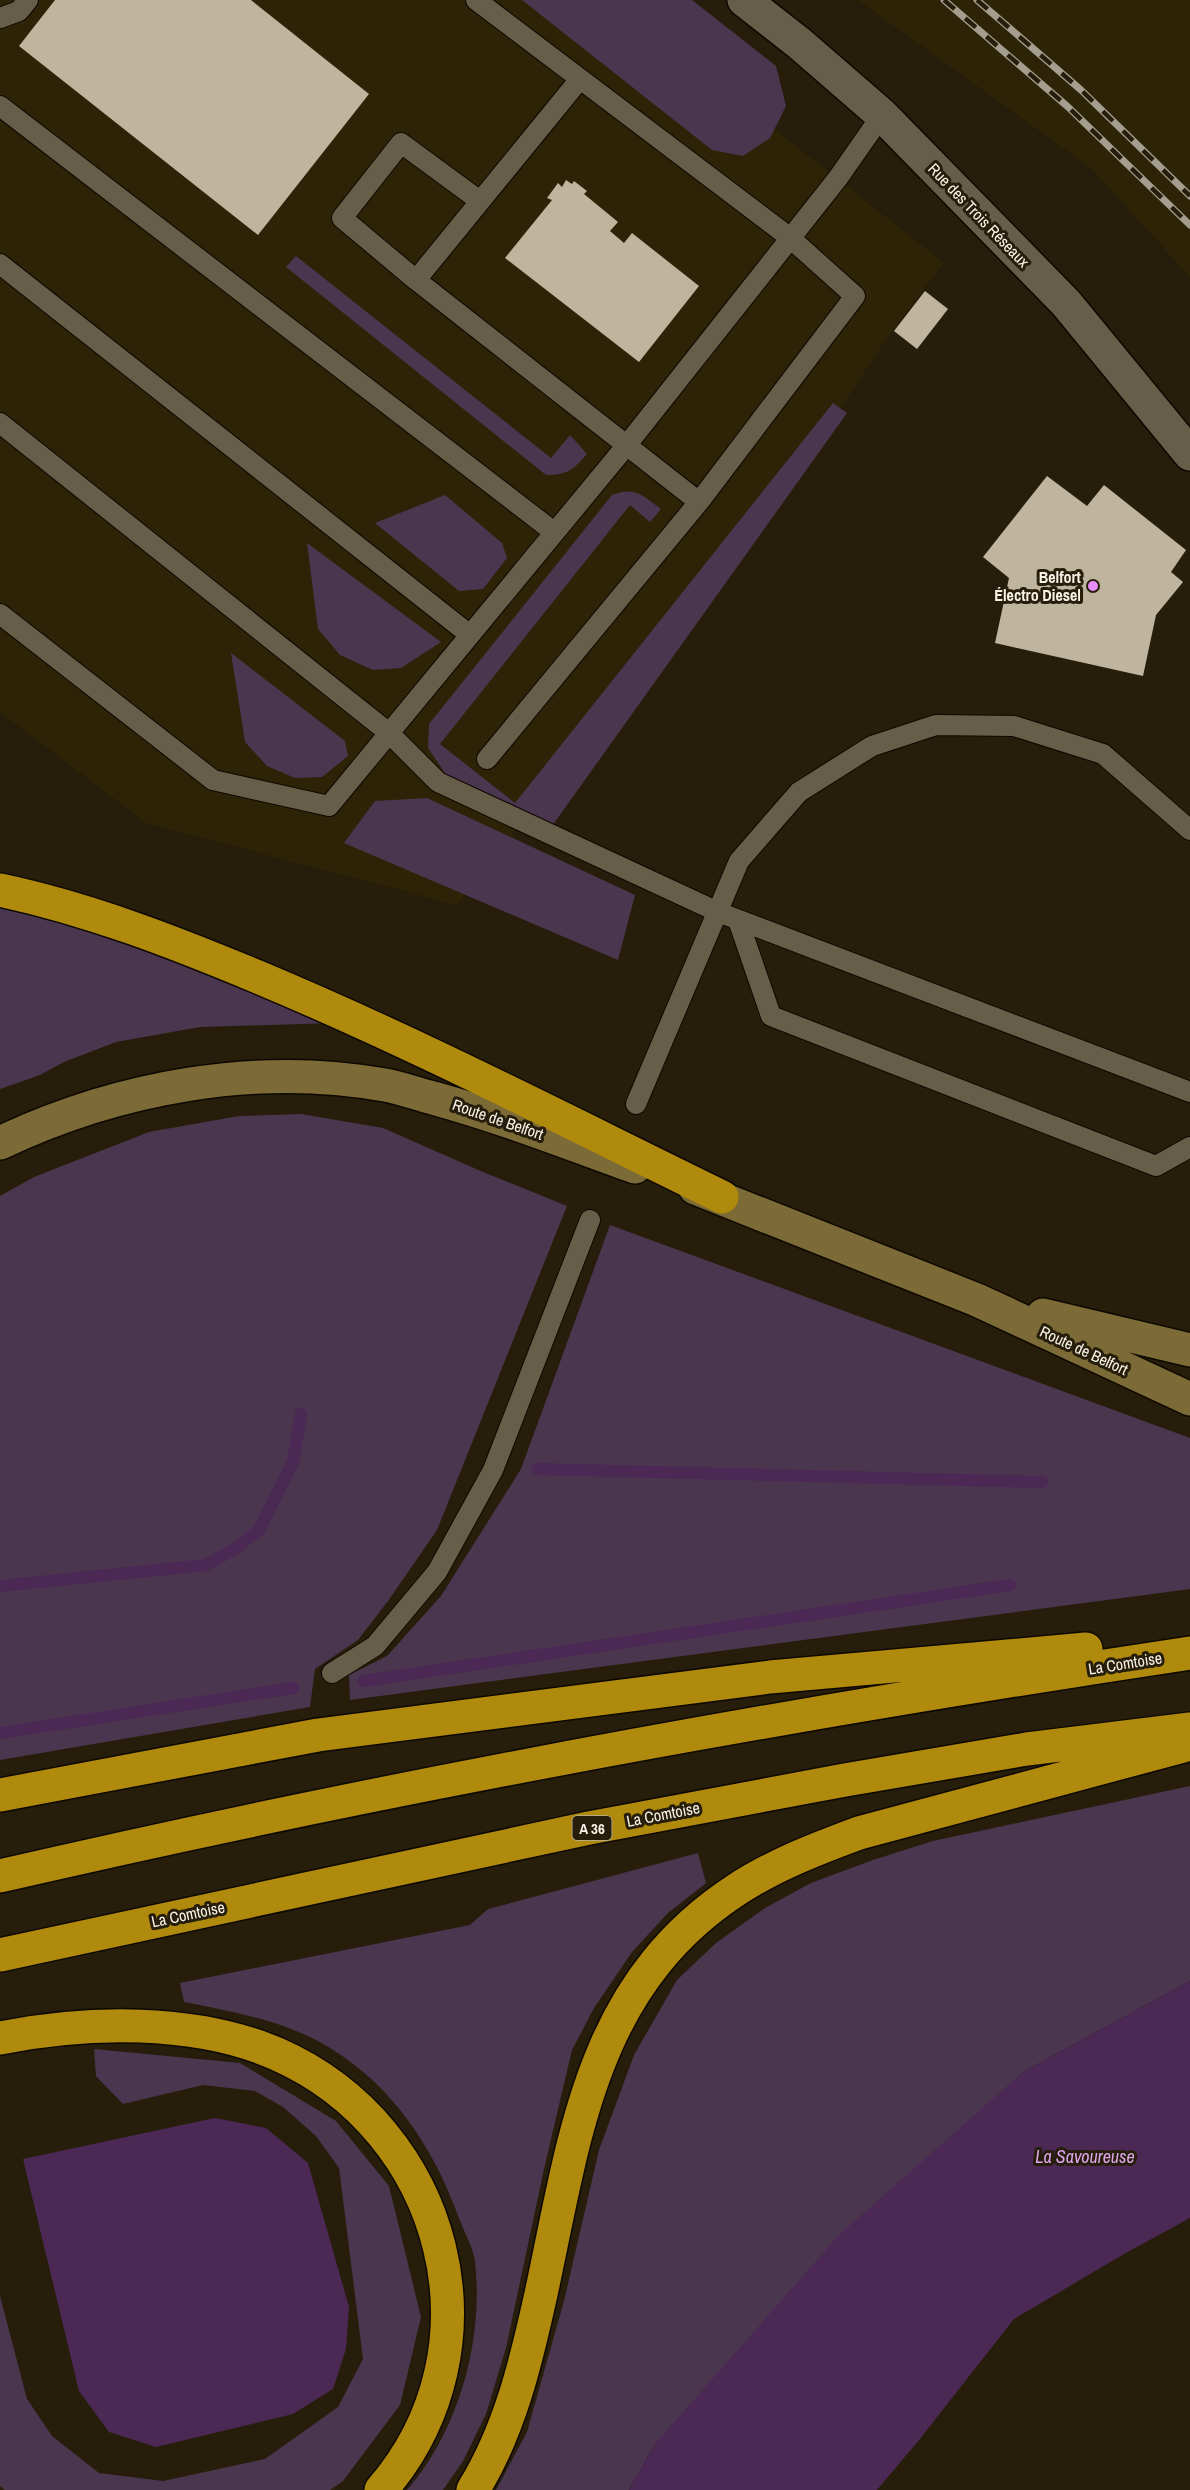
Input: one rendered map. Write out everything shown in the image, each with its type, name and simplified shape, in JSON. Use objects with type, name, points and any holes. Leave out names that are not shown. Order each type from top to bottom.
[{"type":"highway","points":[[0,890],[91,913],[168,941],[346,1014],[722,1197]]},
{"type":"highway","points":[[0,1795],[318,1735],[770,1677],[1190,1640]]},
{"type":"highway","name":"La Comtoise","points":[[0,1876],[329,1804],[576,1755],[1190,1653]]},
{"type":"highway","name":"La Comtoise","points":[[0,1955],[589,1828],[1027,1749],[1190,1729]]},
{"type":"highway","points":[[473,2490],[505,2426],[528,2356],[575,2138],[598,2061],[624,2007],[661,1954],[704,1913],[736,1890],[768,1871],[811,1851],[859,1833],[1190,1745]]},
{"type":"highway","points":[[0,2038],[82,2027],[128,2026],[211,2035],[248,2044],[300,2066],[340,2093],[378,2128],[398,2152],[427,2206],[442,2260],[447,2319],[442,2368],[431,2405],[400,2465],[381,2490]]},
{"type":"main road","name":"Route de Belfort","points":[[0,1143],[27,1130],[127,1095],[200,1084],[269,1077],[329,1078],[386,1086],[465,1107],[722,1197],[977,1300],[1184,1395]]},
{"type":"main road","name":"Route de Belfort","points":[[977,1300],[1190,1350]]},
{"type":"street","name":"Rue des Trois Réseaux","points":[[744,0],[800,43],[882,115],[1066,303],[1190,454]]},
{"type":"lane","points":[[0,18],[19,10],[28,0]]},
{"type":"lane","points":[[476,0],[789,237],[855,297],[699,502],[487,759]]},
{"type":"lane","points":[[416,280],[580,79]]},
{"type":"lane","points":[[0,105],[554,532]]},
{"type":"lane","points":[[0,614],[213,780],[329,806],[626,446],[838,177],[882,115]]},
{"type":"lane","points":[[480,201],[401,143],[342,218],[416,280],[699,502]]},
{"type":"lane","points":[[0,264],[470,635]]},
{"type":"lane","points":[[0,423],[389,733],[438,782],[718,912],[1190,1092]]},
{"type":"lane","points":[[636,1104],[740,861],[799,792],[872,746],[936,725],[1014,726],[1102,754],[1190,830]]},
{"type":"lane","points":[[738,920],[771,1016],[1156,1166],[1190,1147]]},
{"type":"lane","points":[[332,1673],[375,1646],[436,1572],[493,1470],[590,1220]]},
{"type":"shaded area","points":[[0,0],[611,0],[944,263],[889,335],[799,471],[457,905],[146,823],[0,712]]},
{"type":"shaded area","points":[[522,0],[692,0],[776,66],[786,106],[770,138],[743,156],[712,150]]},
{"type":"shaded area","points":[[858,0],[1190,0],[1190,277],[1092,169]]},
{"type":"shaded area","points":[[296,256],[551,458],[570,435],[587,454],[569,470],[546,475],[286,267]]},
{"type":"shaded area","points":[[833,403],[847,413],[552,826],[447,776],[428,748],[429,724],[612,495],[620,492],[633,492],[644,496],[661,509],[650,522],[630,505],[440,744],[515,803]]},
{"type":"shaded area","points":[[445,495],[502,543],[507,558],[483,589],[459,591],[375,523]]},
{"type":"shaded area","points":[[307,543],[441,642],[401,668],[373,670],[340,655],[318,629]]},
{"type":"shaded area","points":[[231,653],[345,741],[348,756],[322,777],[295,778],[267,766],[245,742]]},
{"type":"shaded area","points":[[427,798],[635,895],[618,960],[344,843],[375,801]]},
{"type":"shaded area","points":[[0,907],[41,913],[151,950],[335,1023],[200,1027],[116,1042],[64,1062],[40,1075],[0,1089]]},
{"type":"shaded area","points":[[301,1114],[383,1128],[567,1206],[437,1530],[358,1640],[315,1669],[310,1707],[0,1760],[0,1196],[34,1177],[149,1132],[239,1116]]},
{"type":"shaded area","points":[[610,1225],[1190,1438],[1190,1589],[350,1700],[349,1675],[387,1656],[441,1596],[521,1469]]},
{"type":"shaded area","points":[[1190,1786],[1190,1981],[1023,2072],[655,2444],[629,2490],[496,2490],[527,2432],[564,2301],[599,2150],[634,2055],[677,1980],[716,1943],[765,1908],[811,1883],[933,1841]]},
{"type":"shaded area","points":[[698,1853],[706,1883],[668,1913],[632,1952],[594,2008],[572,2050],[506,2348],[486,2414],[463,2461],[443,2490],[407,2490],[441,2440],[454,2412],[471,2352],[477,2291],[475,2261],[449,2192],[424,2144],[409,2122],[374,2081],[353,2064],[330,2048],[278,2024],[184,2002],[180,1983],[470,1925],[488,1909]]},
{"type":"shaded area","points":[[94,2049],[240,2063],[336,2121],[389,2186],[421,2317],[400,2405],[343,2481],[330,2490],[5,2490],[0,2486],[0,2296],[27,2399],[52,2436],[99,2473],[163,2481],[265,2459],[338,2407],[363,2359],[339,2168],[316,2136],[283,2107],[255,2091],[203,2085],[123,2104],[96,2076]]},
{"type":"water","name":"La Savoureuse","points":[[1190,1981],[1190,2218],[1014,2319],[877,2490],[629,2490],[655,2444],[839,2235],[1023,2072]]},
{"type":"water","points":[[215,2118],[266,2128],[308,2163],[349,2307],[346,2349],[333,2389],[293,2414],[156,2447],[109,2432],[79,2391],[23,2159]]},
{"type":"building","points":[[55,0],[251,0],[369,94],[258,235],[19,46]]},
{"type":"building","points":[[566,180],[572,184],[574,181],[587,191],[584,194],[618,222],[610,231],[624,243],[632,233],[699,286],[639,362],[505,258],[552,200],[547,198],[558,183],[562,187]]},
{"type":"building","points":[[925,291],[948,309],[917,349],[894,331]]},
{"type":"building","points":[[1047,476],[1087,506],[1104,485],[1186,550],[1171,572],[1183,582],[1156,615],[1143,676],[995,643],[1009,578],[983,557]]},
{"type":"waterway","points":[[0,1586],[206,1565],[235,1549],[259,1530],[293,1462],[301,1414]]},
{"type":"waterway","points":[[537,1469],[1042,1482]]},
{"type":"waterway","points":[[364,1681],[1010,1585]]},
{"type":"waterway","points":[[0,1733],[293,1688]]},
{"type":"railway","points":[[944,0],[1067,106],[1190,225]]},
{"type":"railway","points":[[977,0],[1081,90],[1190,196]]},
{"type":"place","name":"Belfort Électro Diesel","points":[[1093,586]]}]
